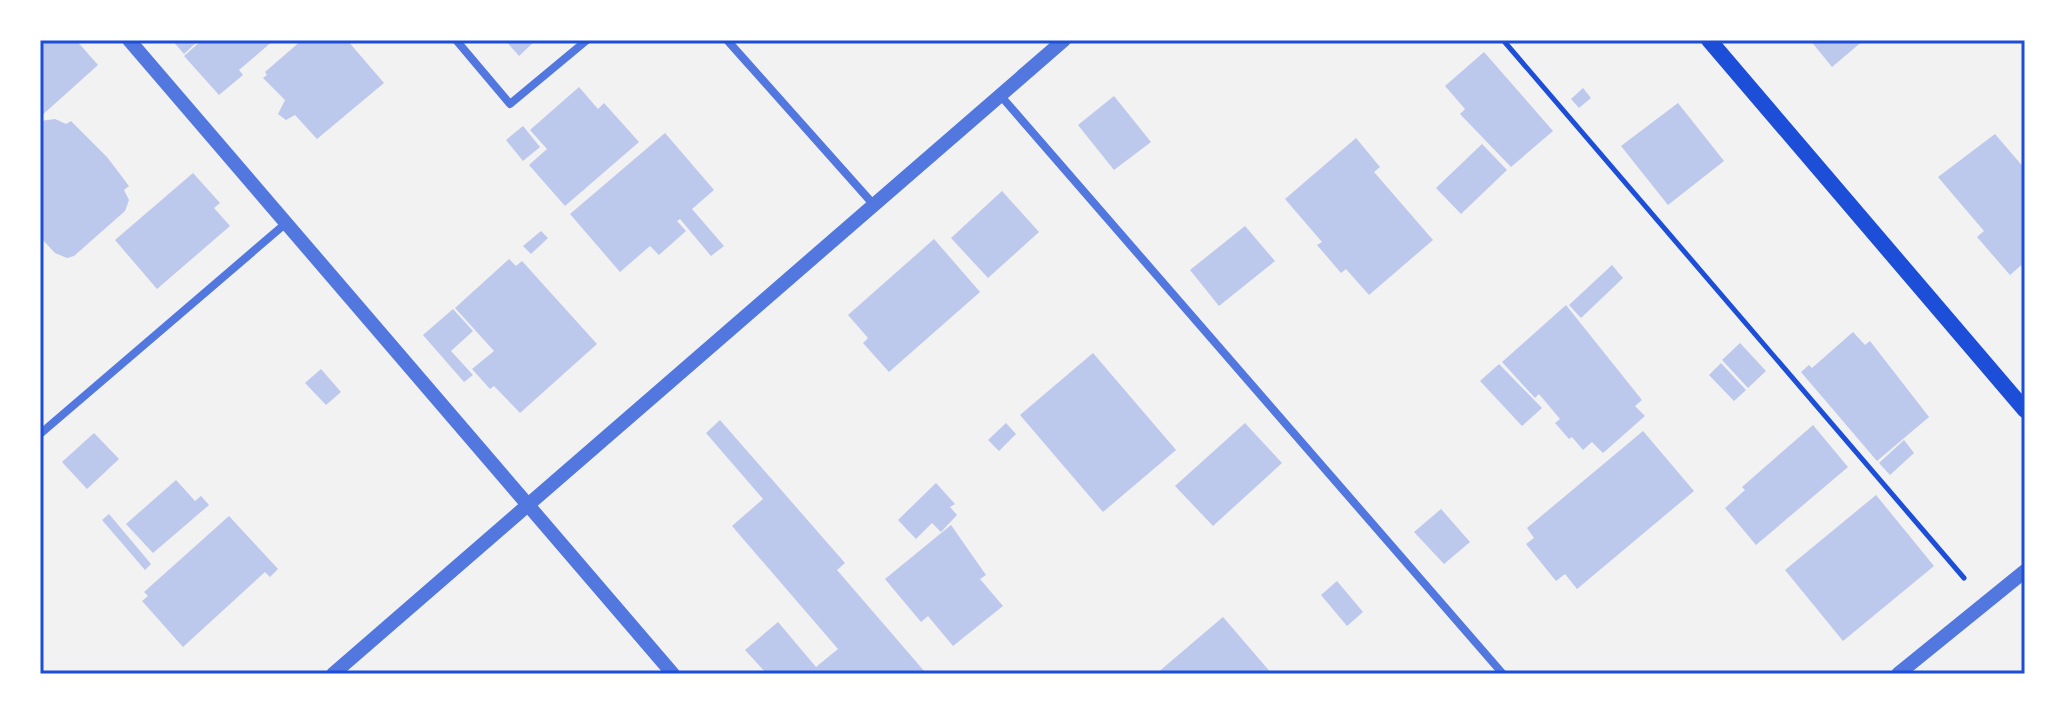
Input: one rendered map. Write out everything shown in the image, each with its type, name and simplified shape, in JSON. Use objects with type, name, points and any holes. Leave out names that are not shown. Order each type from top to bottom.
[{"type":"main road","points":[[1709,40],[2025,410]]},
{"type":"street","points":[[129,40],[673,674]]},
{"type":"street","points":[[456,40],[510,104],[587,40]]},
{"type":"street","points":[[727,40],[874,205]]},
{"type":"street","points":[[333,674],[1064,40]]},
{"type":"street","points":[[1000,95],[1503,674]]},
{"type":"street","points":[[40,434],[285,224]]},
{"type":"street","points":[[1898,674],[2025,571]]},
{"type":"path","points":[[1503,40],[1986,603]]},
{"type":"building","points":[[40,40],[76,40],[98,65],[40,117]]},
{"type":"building","points":[[172,40],[199,40],[184,54]]},
{"type":"building","points":[[202,40],[274,40],[239,70],[243,75],[219,95],[184,56]]},
{"type":"building","points":[[302,40],[347,40],[384,83],[317,139],[295,115],[286,120],[278,114],[285,100],[263,78],[267,75],[265,72]]},
{"type":"building","points":[[505,40],[536,40],[519,56]]},
{"type":"building","points":[[1810,40],[1864,40],[1832,67]]},
{"type":"building","points":[[1484,52],[1553,131],[1511,167],[1460,114],[1465,109],[1445,86]]},
{"type":"building","points":[[579,87],[598,109],[604,103],[639,142],[565,206],[529,165],[547,149],[530,130]]},
{"type":"building","points":[[1583,88],[1591,98],[1579,108],[1571,99]]},
{"type":"building","points":[[1114,96],[1151,142],[1114,170],[1078,125]]},
{"type":"building","points":[[1678,103],[1724,161],[1668,205],[1621,146]]},
{"type":"building","points":[[55,119],[66,124],[71,121],[107,157],[129,186],[124,190],[129,200],[125,211],[74,256],[67,258],[55,253],[40,237],[40,121]]},
{"type":"building","points":[[523,126],[540,147],[523,161],[506,140]]},
{"type":"building","points":[[665,133],[714,190],[692,209],[724,246],[711,256],[680,219],[677,221],[686,231],[659,255],[650,246],[620,272],[570,214]]},
{"type":"building","points":[[1995,134],[2025,169],[2025,262],[2010,275],[1977,237],[1984,231],[1938,177]]},
{"type":"building","points":[[1356,138],[1380,167],[1374,172],[1433,240],[1369,295],[1346,269],[1341,273],[1317,245],[1322,242],[1285,199]]},
{"type":"building","points":[[1482,144],[1507,170],[1461,214],[1436,188]]},
{"type":"building","points":[[193,173],[220,203],[214,208],[230,226],[157,289],[115,240]]},
{"type":"building","points":[[1002,191],[1039,232],[988,278],[951,238]]},
{"type":"building","points":[[1245,226],[1275,261],[1219,306],[1190,270]]},
{"type":"building","points":[[541,231],[548,238],[531,254],[523,246]]},
{"type":"building","points":[[934,239],[980,292],[889,372],[863,343],[868,338],[848,315]]},
{"type":"building","points":[[509,259],[516,266],[522,261],[597,344],[520,413],[494,386],[490,389],[472,369],[494,351],[455,308]]},
{"type":"building","points":[[1612,265],[1623,278],[1581,318],[1569,305]]},
{"type":"building","points":[[1566,305],[1642,400],[1635,406],[1645,416],[1603,453],[1592,442],[1583,450],[1572,437],[1569,439],[1555,423],[1560,419],[1539,394],[1535,398],[1502,362]]},
{"type":"building","points":[[453,309],[473,331],[451,351],[473,375],[464,382],[423,335]]},
{"type":"building","points":[[1853,332],[1865,345],[1870,341],[1929,417],[1877,461],[1801,372],[1809,365],[1812,368]]},
{"type":"building","points":[[1740,343],[1766,371],[1748,388],[1722,360]]},
{"type":"building","points":[[1093,353],[1176,450],[1103,512],[1020,415]]},
{"type":"building","points":[[1721,363],[1746,390],[1734,401],[1709,375]]},
{"type":"building","points":[[1499,364],[1542,408],[1522,426],[1480,381]]},
{"type":"building","points":[[321,369],[341,392],[326,405],[305,383]]},
{"type":"building","points":[[720,420],[845,563],[837,570],[925,672],[923,674],[767,674],[745,650],[778,622],[816,667],[838,649],[732,526],[763,499],[706,433]]},
{"type":"building","points":[[1006,423],[1016,434],[999,451],[988,440]]},
{"type":"building","points":[[1245,423],[1282,463],[1213,526],[1175,486]]},
{"type":"building","points":[[1813,425],[1848,467],[1756,545],[1725,508],[1745,490],[1742,487]]},
{"type":"building","points":[[1643,431],[1694,491],[1577,589],[1565,574],[1556,581],[1526,544],[1534,538],[1527,528]]},
{"type":"building","points":[[94,433],[119,459],[87,489],[62,462]]},
{"type":"building","points":[[1904,440],[1914,453],[1890,475],[1879,463]]},
{"type":"building","points":[[176,480],[195,501],[201,496],[209,505],[153,553],[126,524]]},
{"type":"building","points":[[936,483],[955,504],[950,507],[957,515],[941,532],[932,523],[916,539],[898,520]]},
{"type":"building","points":[[1876,495],[1934,566],[1843,641],[1785,570]]},
{"type":"building","points":[[1441,509],[1470,542],[1444,564],[1414,532]]},
{"type":"building","points":[[109,514],[151,564],[145,570],[102,520]]},
{"type":"building","points":[[229,516],[278,569],[270,577],[265,572],[183,647],[142,601],[148,596],[144,592]]},
{"type":"building","points":[[951,525],[986,575],[980,579],[1003,606],[953,646],[928,616],[921,622],[885,579]]},
{"type":"building","points":[[1337,581],[1363,612],[1347,626],[1321,595]]},
{"type":"building","points":[[1223,617],[1272,674],[1156,674]]}]
